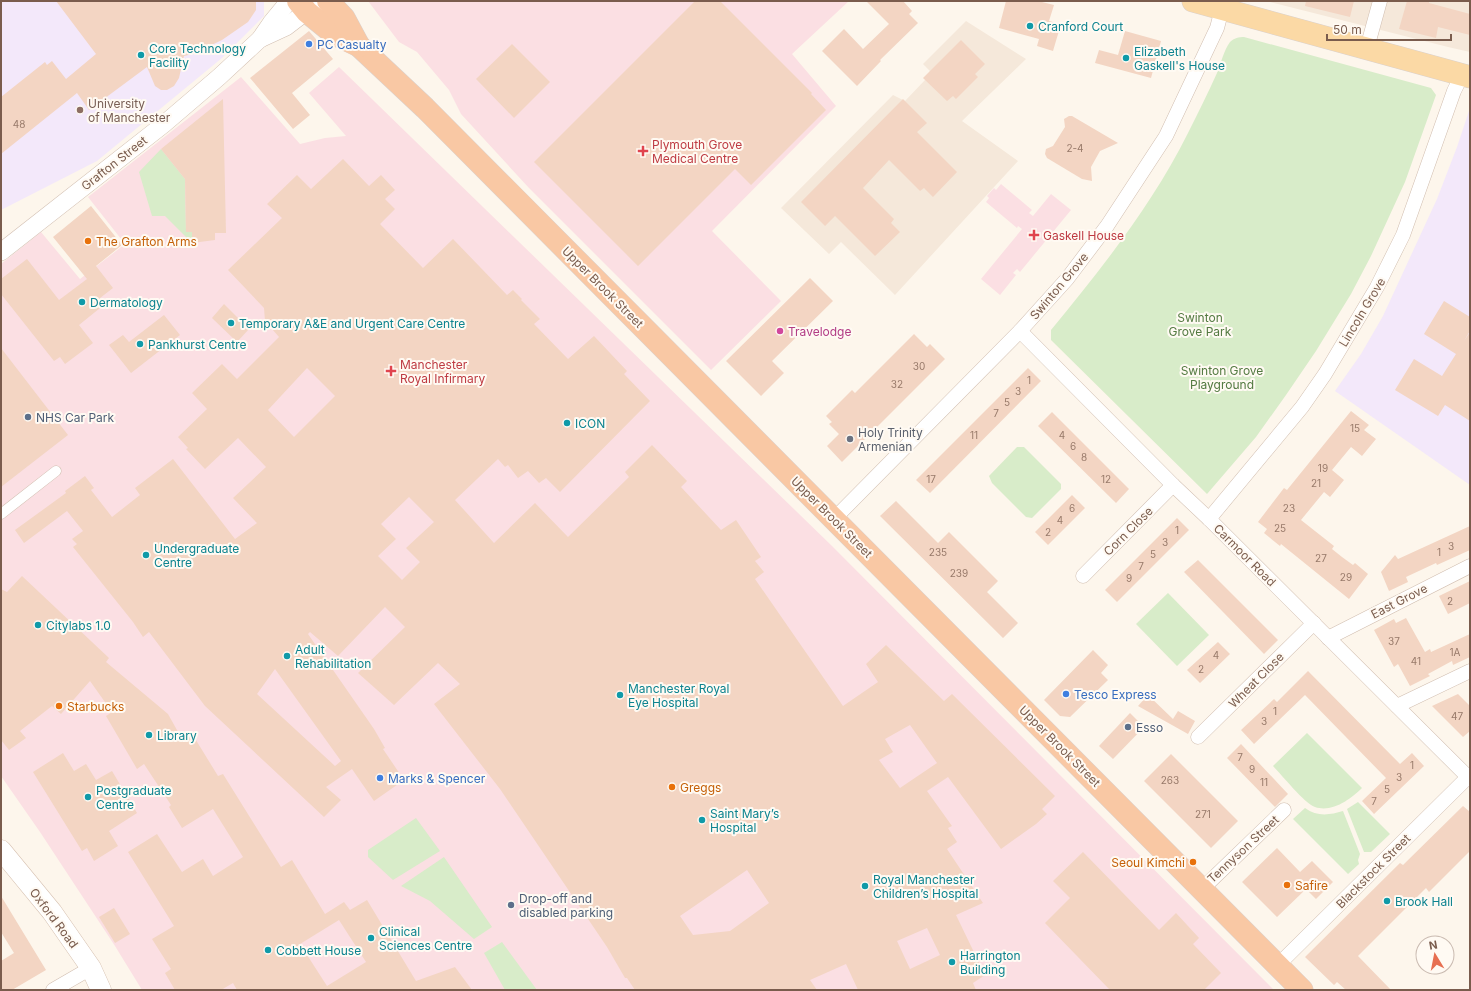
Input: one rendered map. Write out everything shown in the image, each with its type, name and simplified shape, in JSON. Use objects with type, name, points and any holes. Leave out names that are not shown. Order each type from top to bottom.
[{"type":"highway","name":"Upper Brook Street","points":[[328,1],[344,18],[355,38],[1302,990]]},
{"type":"highway","points":[[351,1],[355,38]]},
{"type":"highway","name":"Upper Brook Street","points":[[308,5],[334,34],[355,38]]},
{"type":"main road","points":[[1193,1],[1466,76]]},
{"type":"main road","name":"Oxford Road","points":[[1,850],[29,886],[52,912],[91,968],[101,990]]},
{"type":"street","name":"Grafton Street","points":[[1,252],[164,124],[219,77],[260,39],[271,22],[289,1]]},
{"type":"street","points":[[1367,48],[1380,1]]},
{"type":"street","name":"Grafton Street","points":[[260,39],[286,27],[308,5]]},
{"type":"street","name":"Swinton Grove","points":[[834,519],[1020,331],[1067,279],[1107,226],[1162,143],[1217,28],[1222,9]]},
{"type":"street","name":"Lincoln Grove","points":[[1209,519],[1302,407],[1325,374],[1377,287],[1403,235],[1454,91],[1466,76]]},
{"type":"street","name":"Carmoor Road","points":[[1020,331],[1469,778]]},
{"type":"street","points":[[1,514],[56,471]]},
{"type":"street","name":"Corn Close","points":[[1083,576],[1173,485]]},
{"type":"street","name":"East Grove","points":[[1328,638],[1470,566]]},
{"type":"street","name":"Wheat Close","points":[[1198,737],[1314,623]]},
{"type":"street","points":[[1397,706],[1470,671]]},
{"type":"street","name":"Blackstock Street","points":[[1278,965],[1469,778]]},
{"type":"street","name":"Tennyson Street","points":[[1202,889],[1284,810]]},
{"type":"street","points":[[53,990],[91,968]]},
{"type":"shaded area","name":"University of Manchester","points":[[1,1],[264,1],[264,16],[222,58],[97,161],[1,210]]},
{"type":"shaded area","name":"Plymouth Grove Medical Centre","points":[[368,1],[849,1],[792,54],[836,106],[712,231],[781,301],[711,370],[529,188],[461,114],[449,90],[417,52],[399,42]]},
{"type":"shaded area","points":[[1266,1],[1470,1],[1470,52],[1448,47]]},
{"type":"shaded area","points":[[966,21],[1026,59],[962,121],[1018,161],[895,295],[841,242],[829,254],[781,208],[893,95],[905,101],[925,80],[930,71],[923,64]]},
{"type":"shaded area","points":[[339,67],[832,546],[1274,990],[142,990],[40,832],[1,776],[1,264],[41,232],[80,279],[125,244],[88,197],[241,77],[300,144],[325,138],[346,136],[309,93]]},
{"type":"shaded area","points":[[1470,108],[1470,485],[1335,391],[1361,354],[1383,316],[1437,199]]},
{"type":"shaded area","name":"Gaskell House","points":[[1001,184],[1032,210],[1029,213],[1033,216],[1051,194],[1071,210],[1020,272],[1017,269],[1013,273],[1016,275],[1000,295],[981,279],[1022,229],[1018,226],[1017,228],[986,202],[989,198],[987,196],[994,188],[996,190]]},
{"type":"green space","name":"Swinton Grove Park","points":[[1244,37],[1431,88],[1436,95],[1405,182],[1371,256],[1351,294],[1316,351],[1256,437],[1207,494],[1051,340],[1051,330],[1089,283],[1142,211],[1174,160],[1188,133],[1207,96],[1228,45],[1235,39]]},
{"type":"green space","points":[[161,149],[185,179],[186,232],[192,232],[192,243],[165,216],[152,216],[139,172]]},
{"type":"green space","points":[[1017,447],[1024,447],[1061,484],[1061,489],[1032,518],[1026,517],[992,483],[989,476]]},
{"type":"green space","points":[[1168,593],[1209,635],[1177,666],[1136,624]]},
{"type":"green space","points":[[1307,733],[1362,788],[1347,800],[1334,807],[1321,808],[1310,804],[1299,795],[1273,766]]},
{"type":"green space","points":[[1358,802],[1390,834],[1371,852],[1364,852],[1347,809]]},
{"type":"green space","points":[[1305,808],[1319,814],[1343,811],[1360,854],[1358,860],[1359,864],[1348,874],[1293,819]]},
{"type":"green space","points":[[416,818],[440,851],[393,880],[368,857],[368,850]]},
{"type":"green space","points":[[444,857],[492,927],[474,939],[430,901],[401,886]]},
{"type":"green space","points":[[502,942],[537,990],[505,990],[484,953]]},
{"type":"building","name":"Core Technology Facility","points":[[56,1],[256,1],[256,10],[248,22],[222,40],[193,54],[184,56],[179,78],[174,86],[167,90],[161,90],[155,86],[147,67],[89,110],[77,93],[1,154],[1,97],[45,62],[47,65],[52,61],[66,79],[96,54]]},
{"type":"building","points":[[695,1],[720,1],[812,93],[811,94],[826,110],[751,185],[735,169],[638,266],[534,162]]},
{"type":"building","points":[[866,1],[903,1],[912,11],[909,14],[918,23],[880,60],[881,61],[857,86],[822,51],[844,29],[863,49],[889,24]]},
{"type":"building","name":"Cranford Court","points":[[1006,1],[1038,1],[1054,5],[1049,21],[1061,24],[1053,51],[1037,46],[1039,39],[999,28]]},
{"type":"building","points":[[1306,1],[1354,1],[1350,17],[1305,6]]},
{"type":"building","points":[[1407,1],[1429,1],[1429,3],[1470,14],[1470,35],[1438,27],[1436,38],[1399,29]]},
{"type":"building","points":[[309,31],[333,59],[292,93],[310,115],[293,129],[250,78]]},
{"type":"building","name":"Elizabeth Gaskell's House","points":[[1125,31],[1161,41],[1151,78],[1095,63],[1099,50],[1118,55]]},
{"type":"building","points":[[961,40],[985,64],[975,74],[978,77],[956,99],[953,96],[947,101],[923,78]]},
{"type":"building","points":[[512,44],[550,82],[514,118],[476,79]]},
{"type":"building","points":[[223,99],[226,233],[215,233],[215,240],[192,243],[192,232],[186,232],[185,179],[161,149]]},
{"type":"building","points":[[903,99],[927,123],[917,132],[957,172],[933,197],[924,188],[920,191],[889,160],[863,188],[894,219],[891,223],[900,232],[875,256],[835,216],[825,226],[801,202]]},
{"type":"building","points":[[1072,116],[1118,143],[1100,151],[1091,167],[1092,181],[1082,179],[1047,158],[1045,154],[1046,149],[1053,146],[1065,127],[1064,119]]},
{"type":"building","points":[[343,159],[369,186],[381,175],[395,190],[385,199],[395,209],[380,224],[423,268],[453,239],[507,295],[513,290],[522,299],[521,300],[540,319],[534,324],[568,359],[594,336],[627,371],[624,374],[650,401],[560,492],[546,478],[539,483],[528,471],[518,478],[508,465],[505,467],[498,459],[455,500],[494,543],[535,503],[568,537],[629,477],[625,472],[652,445],[687,481],[681,487],[721,530],[736,520],[761,557],[755,561],[764,572],[755,579],[843,706],[878,682],[866,664],[886,645],[944,701],[952,694],[1055,796],[1042,809],[1047,814],[1036,824],[1001,849],[948,777],[927,791],[952,826],[948,828],[957,842],[947,849],[983,903],[956,915],[985,975],[973,983],[976,990],[858,990],[846,964],[810,980],[817,990],[635,990],[627,978],[625,978],[607,947],[500,789],[434,704],[460,684],[438,663],[394,705],[358,673],[405,627],[385,607],[338,656],[310,632],[308,634],[374,729],[385,748],[383,749],[404,780],[374,801],[352,769],[326,787],[341,800],[324,817],[205,706],[149,632],[143,637],[133,622],[73,547],[77,544],[72,539],[83,531],[67,511],[24,543],[15,530],[66,493],[65,491],[85,476],[94,488],[91,490],[112,517],[140,495],[135,488],[173,459],[235,539],[257,523],[233,498],[266,467],[238,438],[205,469],[186,449],[188,448],[178,437],[207,409],[192,393],[222,364],[237,379],[279,337],[265,321],[264,308],[228,270],[282,218],[267,204],[297,175],[311,189]],"holes":[[[307,368],[335,396],[294,437],[268,410]],[[409,497],[434,522],[406,548],[420,562],[402,580],[378,556],[396,539],[381,524]],[[275,669],[341,761],[335,766],[257,694]],[[910,725],[937,763],[900,788],[879,760],[893,752],[885,739]],[[747,870],[769,903],[730,931],[693,935],[680,916]],[[927,928],[940,955],[910,969],[897,941]]]},
{"type":"building","points":[[91,206],[122,245],[96,266],[113,288],[100,298],[105,304],[79,325],[93,343],[65,364],[60,357],[54,361],[1,294],[1,279],[27,259],[59,300],[87,279],[53,237]]},
{"type":"building","name":"Travelodge","points":[[810,278],[833,301],[772,361],[784,373],[761,396],[726,361]]},
{"type":"building","points":[[1444,301],[1470,317],[1470,331],[1464,341],[1470,332],[1470,421],[1445,405],[1438,416],[1395,390],[1414,359],[1442,376],[1456,354],[1424,334]]},
{"type":"building","name":"Temporary A&E and Urgent Care Centre","points":[[224,304],[249,329],[237,342],[212,318]]},
{"type":"building","name":"Pankhurst Centre","points":[[164,315],[180,335],[131,373],[109,345],[123,335],[129,342]]},
{"type":"building","points":[[914,334],[927,347],[930,344],[945,359],[842,462],[827,446],[839,434],[829,424],[832,422],[826,416],[852,390],[855,393]]},
{"type":"building","name":"NHS Car Park","points":[[1,348],[68,435],[1,487]]},
{"type":"building","points":[[1028,368],[1041,381],[930,493],[916,480]]},
{"type":"building","points":[[1351,411],[1369,425],[1364,430],[1376,439],[1362,456],[1351,447],[1332,470],[1344,480],[1330,497],[1324,492],[1301,520],[1334,546],[1332,549],[1353,565],[1355,563],[1368,574],[1349,599],[1281,544],[1280,546],[1264,533],[1267,529],[1258,522],[1284,488],[1287,490]]},
{"type":"building","points":[[1052,412],[1129,489],[1116,503],[1038,426]]},
{"type":"building","points":[[1072,495],[1085,508],[1048,545],[1035,532]]},
{"type":"building","points":[[896,501],[938,543],[949,532],[998,581],[987,592],[1018,623],[1003,638],[880,516]]},
{"type":"building","points":[[1177,518],[1189,530],[1117,602],[1105,590]]},
{"type":"building","points":[[1470,526],[1470,550],[1437,565],[1436,563],[1406,577],[1408,582],[1389,591],[1381,572],[1395,555],[1398,559]]},
{"type":"building","points":[[1198,560],[1278,640],[1264,654],[1184,572]]},
{"type":"building","points":[[22,576],[109,658],[106,662],[168,714],[182,739],[191,732],[218,776],[223,774],[281,867],[292,860],[325,914],[344,902],[350,910],[367,900],[416,981],[455,967],[472,990],[237,990],[233,983],[221,990],[175,990],[165,973],[171,969],[152,939],[174,926],[128,852],[157,834],[182,872],[203,859],[213,876],[243,857],[213,809],[182,828],[169,807],[171,805],[144,764],[137,769],[106,716],[112,712],[90,681],[61,714],[52,706],[20,731],[26,738],[9,750],[1,740],[1,589],[7,592]],"holes":[[[339,920],[366,962],[327,986],[300,944]]]},
{"type":"building","points":[[1470,581],[1470,603],[1448,614],[1439,596]]},
{"type":"building","points":[[1406,618],[1425,652],[1430,649],[1431,652],[1470,634],[1470,657],[1453,665],[1452,661],[1428,674],[1430,676],[1410,686],[1398,664],[1394,667],[1374,630],[1394,619],[1396,623]]},
{"type":"building","points":[[1218,642],[1230,654],[1200,683],[1187,670]]},
{"type":"building","points":[[1093,650],[1108,665],[1101,673],[1108,680],[1070,717],[1060,716],[1044,700]]},
{"type":"building","points":[[1308,671],[1400,764],[1412,753],[1424,766],[1374,814],[1362,801],[1386,778],[1305,695],[1254,744],[1241,730],[1274,699],[1277,702]]},
{"type":"building","points":[[1458,694],[1470,706],[1470,731],[1463,737],[1432,706]]},
{"type":"building","points":[[1148,695],[1173,719],[1178,711],[1195,721],[1188,734],[1138,706]]},
{"type":"building","points":[[1130,713],[1144,727],[1113,759],[1099,746]]},
{"type":"building","points":[[1241,744],[1288,794],[1275,807],[1227,758]]},
{"type":"building","name":"Postgraduate Centre","points":[[63,753],[74,771],[86,764],[96,780],[112,771],[137,813],[109,831],[118,846],[94,861],[87,848],[82,851],[33,772]]},
{"type":"building","points":[[1171,754],[1238,821],[1211,848],[1144,781]]},
{"type":"building","name":"Brook Hall","points":[[1463,806],[1470,812],[1470,851],[1429,892],[1426,888],[1358,956],[1391,990],[1346,990],[1337,982],[1334,985],[1305,957],[1400,863],[1403,865]]},
{"type":"building","name":"Safire","points":[[1277,848],[1300,872],[1312,861],[1333,882],[1316,899],[1306,889],[1277,917],[1242,882]]},
{"type":"building","points":[[1083,852],[1159,930],[1176,913],[1199,938],[1193,944],[1221,973],[1204,990],[1110,990],[1045,923],[1070,898],[1053,881]]},
{"type":"building","points":[[1,896],[46,970],[12,990],[1,990],[1,961],[14,953],[1,932]]},
{"type":"building","points":[[114,908],[130,934],[115,943],[99,917]]},
{"type":"place","name":"Cranford Court","points":[[1030,26]]},
{"type":"place","name":"PC Casualty","points":[[309,44]]},
{"type":"place","name":"Core Technology Facility","points":[[141,55]]},
{"type":"place","name":"Elizabeth Gaskell's House","points":[[1126,58]]},
{"type":"place","name":"University of Manchester","points":[[80,110]]},
{"type":"place","name":"Plymouth Grove Medical Centre","points":[[643,151]]},
{"type":"place","name":"Gaskell House","points":[[1034,235]]},
{"type":"place","name":"The Grafton Arms","points":[[88,241]]},
{"type":"place","name":"Dermatology","points":[[82,302]]},
{"type":"place","name":"Temporary A&E and Urgent Care Centre","points":[[231,323]]},
{"type":"place","name":"Travelodge","points":[[780,331]]},
{"type":"place","name":"Pankhurst Centre","points":[[140,344]]},
{"type":"place","name":"Manchester Royal Infirmary","points":[[391,371]]},
{"type":"place","name":"NHS Car Park","points":[[28,417]]},
{"type":"place","name":"ICON","points":[[567,423]]},
{"type":"place","name":"Holy Trinity Armenian","points":[[850,439]]},
{"type":"place","name":"Undergraduate Centre","points":[[146,555]]},
{"type":"place","name":"Citylabs 1.0","points":[[38,625]]},
{"type":"place","name":"Adult Rehabilitation","points":[[287,656]]},
{"type":"place","name":"Tesco Express","points":[[1066,694]]},
{"type":"place","name":"Manchester Royal Eye Hospital","points":[[620,695]]},
{"type":"place","name":"Starbucks","points":[[59,706]]},
{"type":"place","name":"Esso","points":[[1128,727]]},
{"type":"place","name":"Library","points":[[149,735]]},
{"type":"place","name":"Marks & Spencer","points":[[380,778]]},
{"type":"place","name":"Greggs","points":[[672,787]]},
{"type":"place","name":"Postgraduate Centre","points":[[88,797]]},
{"type":"place","name":"Saint Mary’s Hospital","points":[[702,820]]},
{"type":"place","name":"Seoul Kimchi","points":[[1193,862]]},
{"type":"place","name":"Safire","points":[[1287,885]]},
{"type":"place","name":"Royal Manchester Children’s Hospital","points":[[865,886]]},
{"type":"place","name":"Brook Hall","points":[[1387,901]]},
{"type":"place","name":"Drop-off and disabled parking","points":[[511,905]]},
{"type":"place","name":"Clinical Sciences Centre","points":[[371,938]]},
{"type":"place","name":"Cobbett House","points":[[268,950]]},
{"type":"place","name":"Harrington Building","points":[[952,962]]},
{"type":"park label","name":"Swinton Grove Playground","points":[[1222,377]]}]
